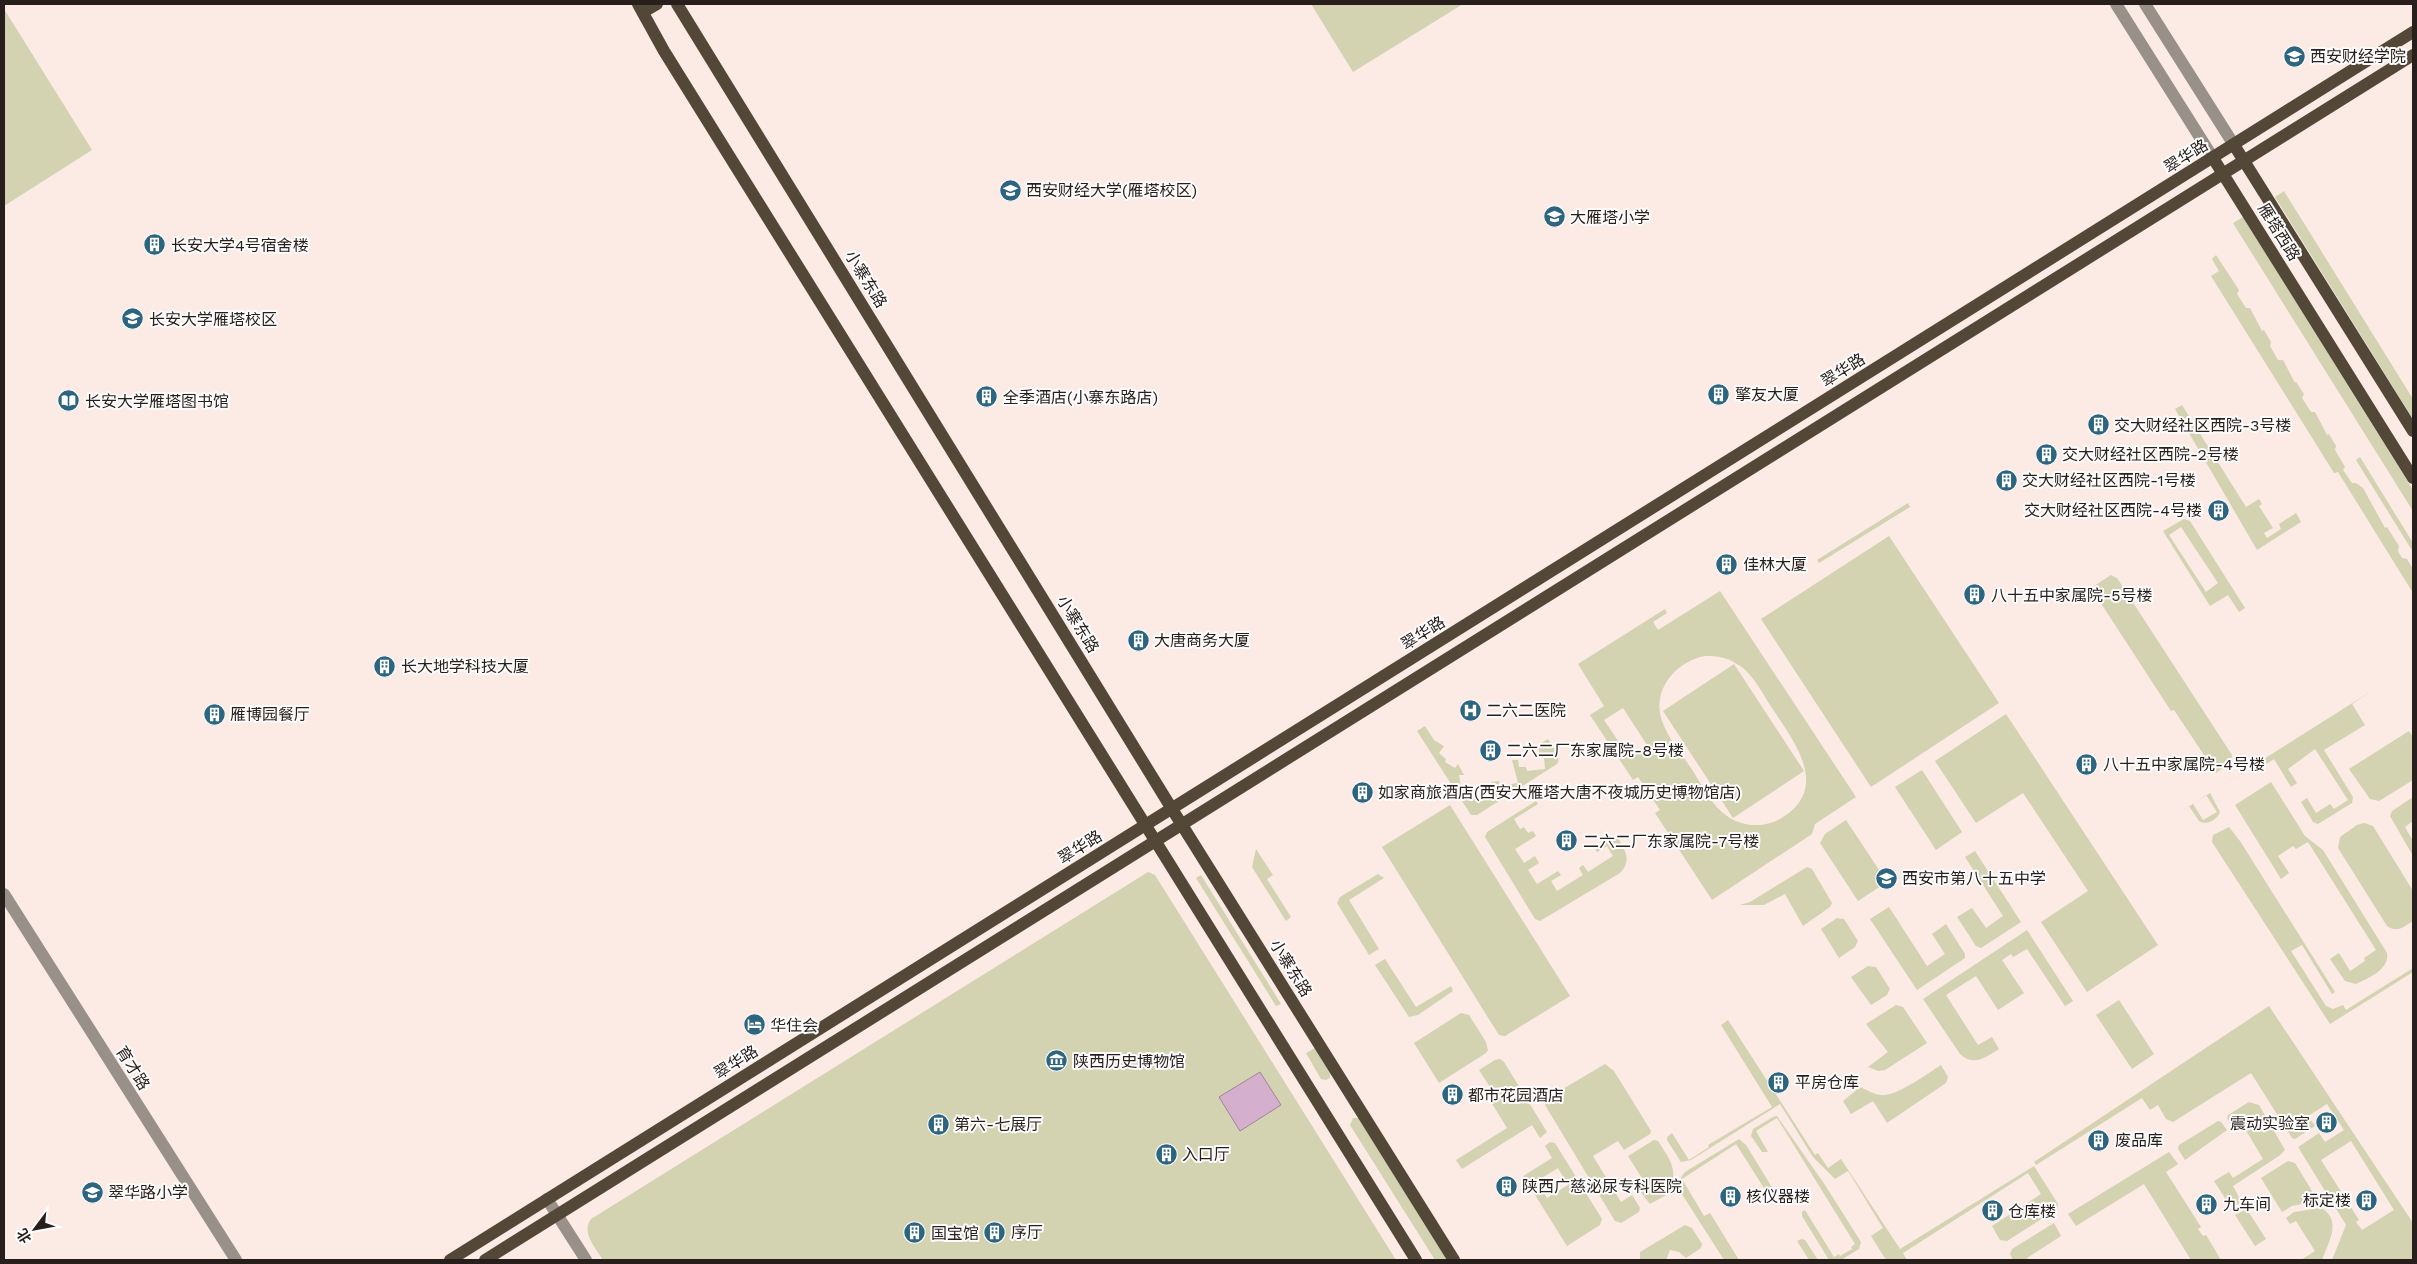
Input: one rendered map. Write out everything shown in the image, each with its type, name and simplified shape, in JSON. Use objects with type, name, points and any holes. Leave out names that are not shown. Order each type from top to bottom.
[{"type":"main road","points":[[656,4],[641,8],[664,51],[858,360],[1144,826],[1416,1260]]},
{"type":"main road","name":"小寨东路","points":[[677,4],[1172,809],[1454,1260]]},
{"type":"main road","name":"翠华路","points":[[450,1260],[2413,32]]},
{"type":"main road","points":[[484,1260],[2413,55]]},
{"type":"main road","name":"雁塔西路","points":[[2234,145],[2413,431]]},
{"type":"main road","name":"雁塔西路","points":[[2213,158],[2413,478]]},
{"type":"street","name":"雁塔西路","points":[[2116,4],[2213,158]]},
{"type":"street","name":"雁塔西路","points":[[2144,4],[2234,145]]},
{"type":"street","name":"育才路","points":[[4,894],[236,1260]]},
{"type":"street","points":[[547,1199],[586,1260]]},
{"type":"green space","points":[[1311,4],[1463,4],[1353,72]]},
{"type":"green space","points":[[4,9],[92,150],[4,206]]},
{"type":"green space","points":[[2284,191],[2413,399],[2413,419],[2275,197]]},
{"type":"green space","points":[[2243,217],[2413,490],[2413,511],[2233,223]]},
{"type":"green space","points":[[2216,255],[2239,290],[2237,294],[2246,308],[2250,308],[2262,331],[2264,330],[2278,360],[2283,360],[2295,383],[2304,394],[2302,398],[2311,412],[2315,412],[2327,435],[2329,434],[2336,446],[2335,450],[2345,467],[2343,470],[2352,483],[2356,483],[2363,488],[2385,528],[2387,527],[2399,546],[2398,551],[2402,558],[2407,559],[2413,569],[2413,593],[2338,472],[2334,473],[2211,276],[2219,271],[2212,259]]},
{"type":"green space","points":[[2182,405],[2246,507],[2259,499],[2262,504],[2259,506],[2273,528],[2264,533],[2267,538],[2281,529],[2279,524],[2296,513],[2301,522],[2257,550],[2175,409]]},
{"type":"green space","points":[[2360,457],[2413,543],[2413,552],[2356,460]]},
{"type":"green space","points":[[1908,503],[1910,507],[1819,563],[1817,560]]},
{"type":"green space","points":[[2184,519],[2190,521],[2245,608],[2239,612],[2228,595],[2210,606],[2163,531]],"holes":[[[2181,527],[2218,583],[2206,592],[2169,535]]]},
{"type":"green space","points":[[1889,536],[1999,703],[1871,787],[1761,619]]},
{"type":"green space","points":[[2111,575],[2117,578],[2232,755],[2231,762],[2216,773],[2174,710],[2171,711],[2091,588]]},
{"type":"green space","points":[[1720,591],[1856,797],[1815,824],[1812,834],[1712,900],[1655,813],[1660,810],[1638,777],[1633,780],[1590,715],[1604,706],[1578,664],[1665,609],[1667,613],[1653,622],[1658,630]],"holes":[[[1705,656],[1729,660],[1748,673],[1761,690],[1798,750],[1804,765],[1806,779],[1804,794],[1795,807],[1774,822],[1760,825],[1746,824],[1733,820],[1722,812],[1708,795],[1664,726],[1660,714],[1660,702],[1662,691],[1667,681],[1683,665],[1693,659]],[[1623,708],[1647,745],[1629,757],[1604,720]]]},
{"type":"green space","points":[[1734,664],[1804,771],[1733,818],[1663,711]]},
{"type":"green space","points":[[2373,690],[2352,704],[2365,725],[2324,750],[2353,797],[2352,803],[2318,824],[2313,822],[2301,802],[2307,798],[2316,813],[2330,804],[2334,809],[2348,800],[2315,749],[2288,769],[2297,783],[2291,787],[2274,759],[2265,765],[2262,760]]},
{"type":"green space","points":[[2006,714],[2158,945],[2087,992],[2041,922],[2088,891],[2023,793],[1976,823],[1935,761]]},
{"type":"green space","points":[[1425,726],[1434,740],[1444,746],[1439,753],[1446,759],[1445,762],[1455,768],[1458,764],[1464,775],[1459,775],[1461,787],[1464,787],[1465,796],[1474,795],[1475,801],[1483,800],[1483,796],[1497,794],[1496,785],[1492,786],[1491,782],[1499,781],[1499,786],[1518,783],[1512,760],[1518,760],[1519,767],[1526,767],[1527,771],[1545,769],[1544,757],[1540,757],[1538,745],[1548,739],[1556,751],[1558,761],[1557,764],[1477,815],[1471,815],[1417,731]]},
{"type":"green space","points":[[2409,731],[2413,737],[2413,780],[2379,801],[2370,799],[2349,769]]},
{"type":"green space","points":[[1922,770],[1962,832],[1936,850],[1895,787]]},
{"type":"green space","points":[[2271,782],[2305,836],[2323,850],[2387,953],[2385,964],[2378,972],[2356,984],[2345,981],[2330,959],[2339,953],[2350,971],[2365,961],[2364,958],[2376,950],[2308,842],[2296,849],[2293,846],[2278,856],[2289,873],[2281,879],[2235,805]]},
{"type":"green space","points":[[2210,793],[2220,812],[2211,821],[2205,823],[2199,821],[2189,806],[2197,801],[2193,804],[2203,820],[2217,812],[2206,795]]},
{"type":"green space","points":[[2413,797],[2413,821],[2405,827],[2413,841],[2413,856],[2390,816],[2392,811]]},
{"type":"green space","points":[[1536,801],[1538,804],[1514,819],[1520,829],[1524,827],[1528,833],[1533,831],[1536,836],[1515,849],[1524,863],[1535,856],[1539,863],[1528,870],[1537,884],[1558,871],[1561,875],[1551,881],[1557,891],[1583,875],[1579,868],[1583,865],[1588,872],[1613,856],[1607,846],[1597,852],[1595,848],[1616,835],[1627,859],[1620,873],[1540,921],[1535,919],[1485,837],[1487,832]]},
{"type":"green space","points":[[1450,805],[1570,996],[1505,1036],[1499,1035],[1382,847]]},
{"type":"green space","points":[[1846,820],[1887,882],[1858,901],[1820,843],[1825,834]]},
{"type":"green space","points":[[2364,823],[2373,826],[2413,891],[2413,921],[2397,929],[2387,926],[2338,848],[2340,837],[2357,825]]},
{"type":"green space","points":[[2229,827],[2240,841],[2335,992],[2332,994],[2302,945],[2291,951],[2326,1006],[2333,1009],[2343,1005],[2346,1010],[2413,968],[2413,972],[2330,1024],[2212,842],[2213,835]]},
{"type":"green space","points":[[1256,849],[1273,875],[1267,879],[1291,917],[1286,921],[1252,867]]},
{"type":"green space","points":[[1975,851],[2021,922],[1981,948],[1976,946],[1957,917],[1972,908],[1986,928],[2003,916],[1965,857]]},
{"type":"green space","points":[[1807,867],[1812,869],[1832,903],[1830,907],[1803,926],[1785,894],[1764,905],[1740,905],[1750,902]]},
{"type":"green space","name":"陕西历史博物馆","points":[[1148,872],[1155,875],[1396,1260],[603,1260],[588,1235],[588,1224],[591,1219]]},
{"type":"green space","points":[[1378,874],[1384,878],[1349,900],[1379,949],[1369,955],[1337,903],[1340,897]]},
{"type":"green space","points":[[1201,875],[1281,1004],[1276,1006],[1196,878]]},
{"type":"green space","points":[[1889,907],[1927,966],[1945,954],[1932,934],[1946,924],[1965,954],[1965,958],[1917,990],[1870,919]]},
{"type":"green space","points":[[1837,918],[1844,919],[1858,941],[1855,947],[1839,958],[1821,929]]},
{"type":"green space","points":[[2027,930],[2073,1001],[2065,1006],[2027,949],[2013,957],[2011,954],[2002,960],[2024,993],[1998,1010],[1976,976],[1946,995],[1978,1045],[1992,1037],[1999,1049],[1980,1059],[1970,1060],[1965,1058],[1960,1054],[1923,999]]},
{"type":"green space","points":[[1385,959],[1416,1007],[1451,986],[1453,991],[1418,1015],[1409,1017],[1375,965]]},
{"type":"green space","points":[[1868,966],[1876,967],[1890,989],[1887,995],[1871,1005],[1851,977]]},
{"type":"green space","points":[[2119,1000],[2154,1054],[2132,1069],[2096,1015]]},
{"type":"green space","points":[[1896,1005],[1903,1007],[1927,1043],[1885,1070],[1878,1071],[1868,1067],[1888,1052],[1866,1024]]},
{"type":"green space","points":[[2269,1006],[2413,1223],[2413,1260],[2332,1260],[2346,1225],[2298,1147],[2319,1133],[2325,1142],[2344,1130],[2327,1104],[2308,1116],[2315,1126],[2295,1139],[2292,1138],[2251,1073],[2173,1122],[2166,1119],[2158,1105],[2150,1110],[2142,1098],[2036,1165],[2034,1162]],"holes":[[[2351,1141],[2394,1210],[2362,1230],[2356,1222],[2359,1220],[2321,1160]]]},
{"type":"green space","points":[[1461,1013],[1469,1015],[1486,1042],[1488,1050],[1439,1083],[1414,1043]]},
{"type":"green space","points":[[1728,1020],[1815,1155],[1818,1153],[1828,1168],[1841,1159],[1900,1249],[2034,1166],[2058,1204],[2057,1209],[2007,1241],[2000,1240],[1992,1226],[2041,1194],[2028,1173],[1903,1253],[1907,1260],[1886,1260],[1871,1236],[1883,1228],[1848,1171],[1835,1179],[1813,1157],[1780,1104],[1691,1160],[1681,1162],[1667,1140],[1667,1137],[1672,1133],[1689,1160],[1709,1147],[1708,1145],[1772,1107],[1721,1025]]},
{"type":"green space","points":[[1315,1048],[1330,1073],[1330,1078],[1326,1080],[1321,1079],[1306,1053]]},
{"type":"green space","points":[[1500,1059],[1504,1062],[1547,1132],[1540,1138],[1532,1125],[1462,1169],[1456,1160],[1507,1128],[1491,1102],[1497,1098],[1479,1070]]},
{"type":"green space","points":[[1605,1064],[1614,1071],[1651,1131],[1650,1134],[1624,1150],[1618,1141],[1593,1156],[1621,1202],[1632,1195],[1640,1208],[1639,1212],[1621,1223],[1615,1221],[1545,1105],[1551,1096]]},
{"type":"green space","points":[[1941,1065],[1948,1077],[1946,1083],[1887,1123],[1873,1101],[1851,1114],[1843,1101],[1860,1087],[1879,1095],[1896,1092]]},
{"type":"green space","points":[[2249,1102],[2259,1105],[2285,1150],[2279,1156],[2233,1186],[2241,1201],[2232,1209],[2214,1181],[2229,1172],[2233,1178],[2263,1159],[2241,1122],[2233,1127],[2227,1118],[2228,1115]]},
{"type":"green space","points":[[1777,1116],[1825,1185],[1861,1242],[1859,1249],[1841,1260],[1829,1260],[1802,1216],[1802,1212],[1805,1210],[1834,1257],[1839,1254],[1840,1256],[1852,1249],[1851,1247],[1855,1244],[1777,1118],[1756,1131],[1768,1152],[1762,1152],[1751,1136],[1753,1129]]},
{"type":"green space","points":[[1353,1118],[1358,1118],[1448,1260],[1435,1260],[1350,1125]]},
{"type":"green space","points":[[2218,1121],[2227,1130],[2185,1160],[2178,1149],[2179,1145]]},
{"type":"green space","points":[[1739,1139],[1746,1145],[1773,1189],[1772,1194],[1769,1196],[1736,1144],[1682,1179],[1704,1216],[1710,1213],[1739,1260],[1724,1260],[1680,1191],[1680,1183],[1685,1172]]},
{"type":"green space","points":[[1654,1140],[1658,1141],[1670,1160],[1673,1179],[1668,1194],[1650,1204],[1640,1191],[1647,1186],[1628,1156]]},
{"type":"green space","points":[[1550,1142],[1555,1143],[1602,1219],[1600,1225],[1567,1246],[1523,1176],[1552,1158],[1545,1146]],"holes":[[[1558,1168],[1568,1185],[1547,1198],[1537,1181]]]},
{"type":"green space","points":[[2169,1152],[2178,1164],[2166,1172],[2201,1227],[2198,1229],[2203,1236],[2206,1235],[2221,1260],[2191,1260],[2144,1184],[2076,1226],[2068,1214]]},
{"type":"green space","points":[[2288,1161],[2295,1163],[2315,1196],[2312,1202],[2292,1206],[2282,1212],[2261,1178]]},
{"type":"green space","points":[[2321,1208],[2328,1213],[2333,1225],[2322,1260],[2301,1260],[2315,1251],[2296,1221],[2290,1224],[2286,1218],[2294,1212]]},
{"type":"green space","points":[[2245,1210],[2248,1211],[2266,1239],[2255,1246],[2235,1215]]},
{"type":"green space","points":[[2054,1223],[2061,1236],[2027,1258],[2028,1260],[2013,1260],[2010,1254],[2012,1249]]},
{"type":"green space","points":[[1685,1225],[1692,1228],[1702,1244],[1701,1248],[1686,1258],[1679,1252],[1670,1250],[1666,1260],[1640,1260],[1640,1252]]},
{"type":"green space","points":[[1805,1240],[1818,1260],[1809,1260],[1797,1241]]},
{"type":"shaded area","points":[[1260,1072],[1281,1105],[1240,1131],[1219,1097]]},
{"type":"place","name":"西安财经学院","points":[[2294,56]]},
{"type":"place","name":"西安财经大学(雁塔校区)","points":[[1010,190]]},
{"type":"place","name":"大雁塔小学","points":[[1554,217]]},
{"type":"place","name":"长安大学4号宿舍楼","points":[[155,245]]},
{"type":"place","name":"长安大学雁塔校区","points":[[133,319]]},
{"type":"place","name":"擎友大厦","points":[[1719,394]]},
{"type":"place","name":"全季酒店(小寨东路店)","points":[[987,397]]},
{"type":"place","name":"长安大学雁塔图书馆","points":[[69,401]]},
{"type":"place","name":"交大财经社区西院-3号楼","points":[[2098,425]]},
{"type":"place","name":"交大财经社区西院-2号楼","points":[[2046,454]]},
{"type":"place","name":"交大财经社区西院-1号楼","points":[[2006,480]]},
{"type":"place","name":"交大财经社区西院-4号楼","points":[[2218,510]]},
{"type":"place","name":"佳林大厦","points":[[1727,564]]},
{"type":"place","name":"八十五中家属院-5号楼","points":[[1975,595]]},
{"type":"place","name":"大唐商务大厦","points":[[1138,640]]},
{"type":"place","name":"长大地学科技大厦","points":[[385,666]]},
{"type":"place","name":"二六二医院","points":[[1470,710]]},
{"type":"place","name":"雁博园餐厅","points":[[214,714]]},
{"type":"place","name":"二六二厂东家属院-8号楼","points":[[1490,750]]},
{"type":"place","name":"八十五中家属院-4号楼","points":[[2087,764]]},
{"type":"place","name":"如家商旅酒店(西安大雁塔大唐不夜城历史博物馆店)","points":[[1362,792]]},
{"type":"place","name":"二六二厂东家属院-7号楼","points":[[1567,841]]},
{"type":"place","name":"西安市第八十五中学","points":[[1886,878]]},
{"type":"place","name":"华住会","points":[[754,1025]]},
{"type":"place","name":"陕西历史博物馆","points":[[1057,1061]]},
{"type":"place","name":"平房仓库","points":[[1779,1082]]},
{"type":"place","name":"都市花园酒店","points":[[1452,1095]]},
{"type":"place","name":"震动实验室","points":[[2326,1123]]},
{"type":"place","name":"第六-七展厅","points":[[938,1124]]},
{"type":"place","name":"废品库","points":[[2099,1140]]},
{"type":"place","name":"入口厅","points":[[1166,1154]]},
{"type":"place","name":"陕西广慈泌尿专科医院","points":[[1506,1186]]},
{"type":"place","name":"翠华路小学","points":[[92,1192]]},
{"type":"place","name":"核仪器楼","points":[[1730,1196]]},
{"type":"place","name":"标定楼","points":[[2367,1200]]},
{"type":"place","name":"九车间","points":[[2207,1204]]},
{"type":"place","name":"仓库楼","points":[[1992,1211]]},
{"type":"place","name":"序厅","points":[[995,1232]]},
{"type":"place","name":"国宝馆","points":[[915,1233]]}]
